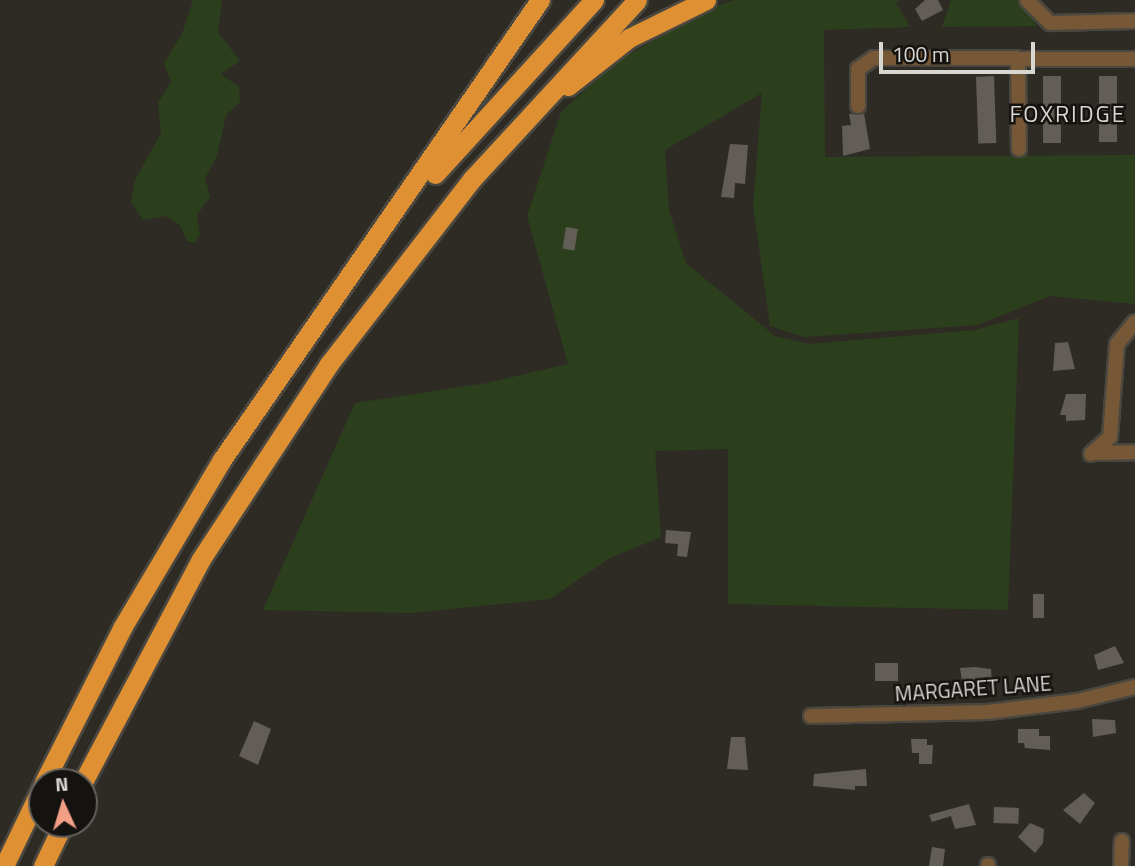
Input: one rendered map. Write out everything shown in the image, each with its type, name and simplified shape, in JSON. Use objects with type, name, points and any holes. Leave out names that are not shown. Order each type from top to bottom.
[{"type":"highway","points":[[51,768],[122,628],[184,519],[540,0]]},
{"type":"highway","points":[[321,316],[474,128],[594,0]]},
{"type":"highway","points":[[90,768],[156,639],[239,497],[297,409],[418,244],[522,121],[637,0]]},
{"type":"highway","points":[[418,244],[494,160],[584,72],[629,38],[706,0]]},
{"type":"highway","points":[[4,866],[28,816]]},
{"type":"highway","points":[[43,866],[56,838]]},
{"type":"street","points":[[1045,0],[1030,5],[1050,23],[1135,21]]},
{"type":"street","points":[[858,106],[858,69],[874,58],[1135,59]]},
{"type":"street","points":[[1018,60],[1019,149]]},
{"type":"street","points":[[1135,322],[1117,344],[1110,437],[1091,454],[1135,452]]},
{"type":"street","name":"MARGARET LANE","points":[[811,716],[1001,711],[1077,701],[1135,688]]},
{"type":"street","points":[[1121,866],[1122,841]]},
{"type":"green space","points":[[193,0],[222,0],[218,32],[240,61],[221,74],[239,87],[240,102],[226,115],[217,156],[205,178],[210,197],[197,215],[200,234],[195,243],[187,241],[180,225],[166,216],[143,220],[131,202],[135,180],[161,133],[158,103],[171,82],[164,63],[182,34]]},
{"type":"green space","points":[[734,0],[902,0],[896,2],[910,27],[824,30],[825,157],[1135,155],[1135,304],[1050,296],[977,325],[804,337],[770,326],[753,206],[762,93],[665,150],[669,210],[686,263],[775,336],[809,344],[975,330],[1019,318],[1008,610],[728,604],[728,449],[655,451],[661,537],[610,558],[550,599],[411,613],[263,610],[355,403],[487,383],[568,364],[527,216],[561,112],[617,61],[714,7]]},
{"type":"green space","points":[[951,0],[1020,0],[1037,26],[942,27]]},
{"type":"building","points":[[925,0],[938,0],[943,10],[922,21],[915,9]]},
{"type":"building","points":[[994,76],[996,143],[978,144],[976,77]]},
{"type":"building","points":[[1043,76],[1061,76],[1061,143],[1043,143]]},
{"type":"building","points":[[1099,76],[1117,76],[1117,142],[1099,142]]},
{"type":"building","points":[[864,113],[870,149],[843,156],[842,126],[851,125],[849,114]]},
{"type":"building","points":[[730,144],[748,145],[745,184],[735,183],[734,198],[721,197]]},
{"type":"building","points":[[566,227],[578,229],[574,251],[563,249]]},
{"type":"building","points":[[1068,342],[1075,369],[1053,371],[1055,343]]},
{"type":"building","points":[[1066,394],[1086,394],[1085,420],[1066,421],[1066,415],[1060,415]]},
{"type":"building","points":[[666,530],[691,532],[687,557],[677,556],[678,544],[665,543]]},
{"type":"building","points":[[1033,594],[1044,594],[1044,618],[1033,618]]},
{"type":"building","points":[[1115,646],[1124,663],[1098,670],[1094,655]]},
{"type":"building","points":[[875,663],[898,663],[898,681],[875,681]]},
{"type":"building","points":[[960,668],[991,669],[992,682],[969,687],[968,680],[962,681]]},
{"type":"building","points":[[1092,719],[1115,720],[1116,733],[1093,737]]},
{"type":"building","points":[[254,721],[271,729],[258,765],[239,756]]},
{"type":"building","points":[[1018,729],[1039,729],[1039,736],[1050,736],[1050,750],[1025,748],[1024,743],[1018,743]]},
{"type":"building","points":[[731,737],[745,737],[748,770],[727,769]]},
{"type":"building","points":[[911,739],[927,739],[927,745],[933,745],[932,764],[919,764],[919,753],[912,753]]},
{"type":"building","points":[[866,769],[867,786],[855,786],[855,790],[813,786],[814,774]]},
{"type":"building","points":[[1084,793],[1095,803],[1080,824],[1063,810]]},
{"type":"building","points":[[969,804],[976,825],[955,829],[951,816],[932,822],[929,815]]},
{"type":"building","points":[[994,807],[1019,808],[1018,824],[993,823]]},
{"type":"building","points":[[1030,823],[1044,829],[1043,843],[1035,853],[1018,837]]},
{"type":"building","points":[[932,847],[945,849],[943,866],[929,866]]},
{"type":"district","name":"FOXRIDGE","points":[[1068,114]]}]
